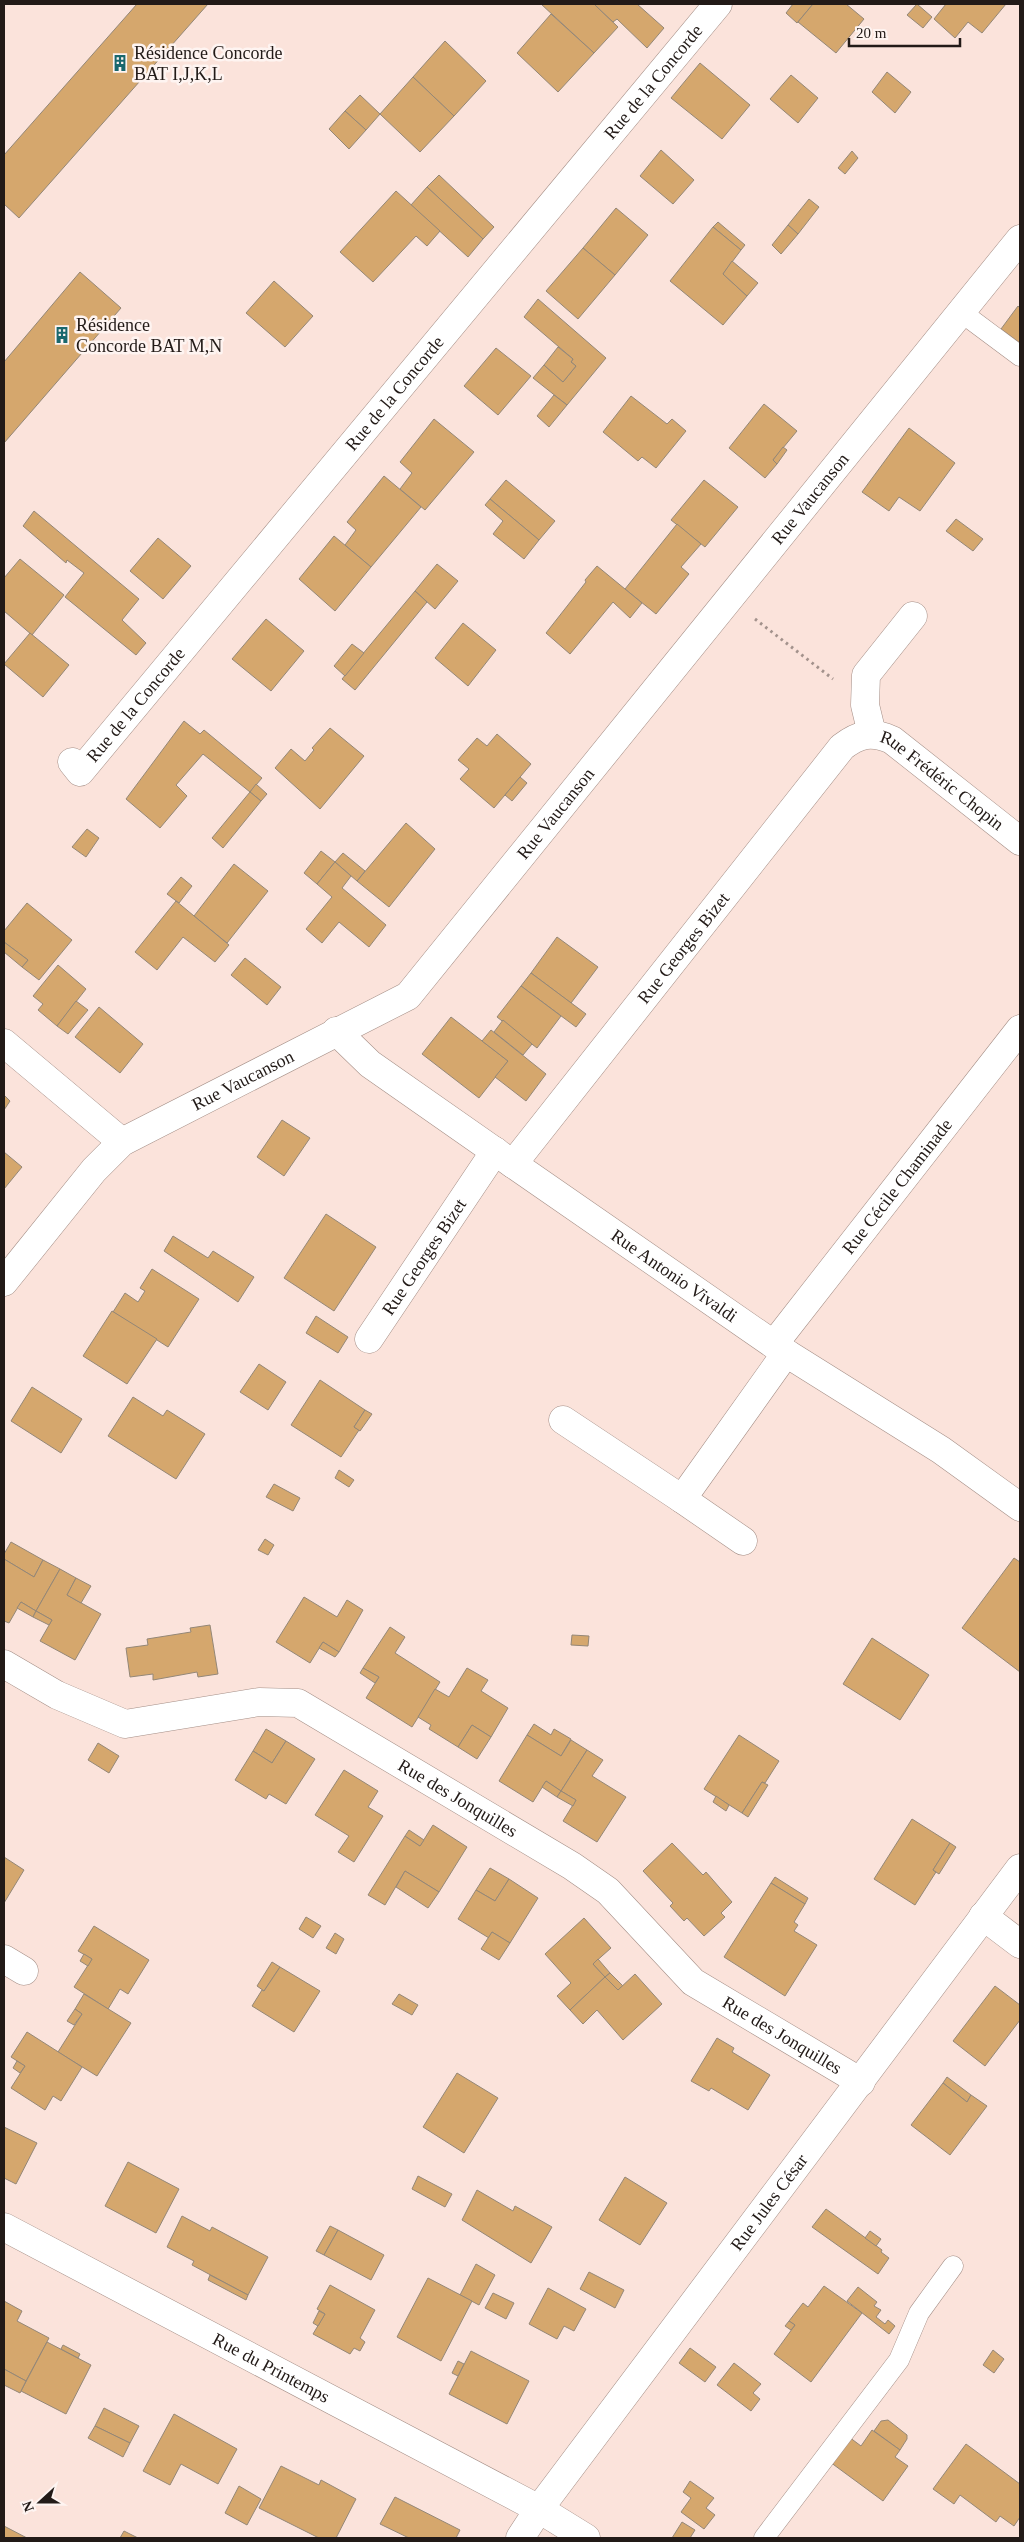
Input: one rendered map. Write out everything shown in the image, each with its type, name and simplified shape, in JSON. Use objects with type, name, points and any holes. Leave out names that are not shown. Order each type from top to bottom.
[{"type":"street","name":"Rue de la Concorde","points":[[72,762],[80,772],[718,4]]},
{"type":"street","name":"Rue Vaucanson","points":[[4,1282],[94,1170],[122,1142],[336,1031],[408,996],[1020,239]]},
{"type":"street","points":[[865,735],[866,675],[913,616]]},
{"type":"street","name":"Rue Frédéric Chopin","points":[[865,735],[892,740],[1020,841]]},
{"type":"street","name":"Rue Georges Bizet","points":[[369,1339],[504,1158],[842,747],[865,735]]},
{"type":"street","name":"Rue Cécile Chaminade","points":[[682,1498],[780,1349],[1020,1029]]},
{"type":"street","name":"Rue Antonio Vivaldi","points":[[336,1031],[370,1064],[504,1158],[780,1349],[941,1450],[1020,1507]]},
{"type":"street","points":[[4,1043],[122,1142]]},
{"type":"street","points":[[563,1420],[682,1498],[743,1541]]},
{"type":"street","name":"Rue des Jonquilles","points":[[4,1664],[57,1695],[125,1724],[259,1702],[298,1703],[572,1866],[608,1891],[693,1982],[861,2082]]},
{"type":"street","name":"Rue Jules César","points":[[520,2538],[539,2509],[1020,1868]]},
{"type":"street","points":[[983,1916],[1020,1944]]},
{"type":"street","name":"Rue du Printemps","points":[[4,2227],[539,2509],[586,2538]]},
{"type":"lane","points":[[961,312],[1020,356]]},
{"type":"lane","points":[[764,2538],[899,2360],[919,2313],[953,2266]]},
{"type":"path","points":[[730,600],[865,705]]},
{"type":"building","name":"Résidence Concorde BAT I,J,K,L","points":[[137,4],[208,4],[19,218],[4,204],[4,155]]},
{"type":"building","points":[[541,4],[594,4],[618,27],[594,53]]},
{"type":"building","points":[[637,4],[664,28],[647,48],[617,19],[613,22],[595,5]]},
{"type":"building","points":[[793,4],[813,4],[797,23],[786,13]]},
{"type":"building","points":[[813,4],[846,4],[864,19],[836,53],[798,22]]},
{"type":"building","points":[[917,4],[932,17],[923,28],[907,15]]},
{"type":"building","points":[[946,4],[1006,4],[982,33],[968,22],[955,38],[934,19]]},
{"type":"building","points":[[551,14],[594,53],[558,92],[517,53]]},
{"type":"building","points":[[445,41],[486,81],[454,116],[413,77]]},
{"type":"building","points":[[700,63],[750,105],[722,139],[671,98]]},
{"type":"building","points":[[887,72],[911,92],[895,113],[872,92]]},
{"type":"building","points":[[791,75],[818,98],[798,123],[770,99]]},
{"type":"building","points":[[413,77],[454,116],[420,152],[380,114]]},
{"type":"building","points":[[360,95],[380,114],[366,130],[345,111]]},
{"type":"building","points":[[345,111],[366,130],[349,149],[329,129]]},
{"type":"building","points":[[661,150],[694,180],[673,204],[640,176]]},
{"type":"building","points":[[852,151],[858,158],[845,174],[838,168]]},
{"type":"building","points":[[439,175],[494,227],[483,239],[427,187]]},
{"type":"building","points":[[427,187],[483,239],[468,257],[411,205]]},
{"type":"building","points":[[396,191],[440,231],[427,246],[416,236],[373,282],[340,252]]},
{"type":"building","points":[[809,199],[819,207],[798,234],[788,225]]},
{"type":"building","points":[[616,208],[648,235],[615,275],[583,248]]},
{"type":"building","points":[[718,222],[745,245],[741,250],[713,227]]},
{"type":"building","points":[[788,225],[798,234],[781,254],[772,245]]},
{"type":"building","points":[[713,227],[741,250],[723,274],[747,296],[723,325],[670,281]]},
{"type":"building","points":[[583,248],[615,275],[578,319],[546,291]]},
{"type":"building","points":[[732,261],[758,283],[747,296],[723,274]]},
{"type":"building","name":"Résidence Concorde BAT M,N","points":[[80,272],[121,308],[4,443],[4,362]]},
{"type":"building","points":[[274,281],[313,316],[285,347],[246,313]]},
{"type":"building","points":[[538,299],[606,358],[567,405],[533,378],[544,365],[563,382],[576,366],[571,362],[573,359],[524,317]]},
{"type":"building","points":[[1018,306],[1020,308],[1020,343],[1001,329]]},
{"type":"building","points":[[558,347],[573,359],[571,362],[576,366],[563,382],[544,365]]},
{"type":"building","points":[[496,348],[531,376],[498,415],[464,386]]},
{"type":"building","points":[[554,395],[567,405],[549,427],[537,416]]},
{"type":"building","points":[[631,396],[667,424],[672,419],[686,431],[656,468],[642,457],[638,461],[603,432]]},
{"type":"building","points":[[764,404],[797,431],[773,460],[777,464],[765,478],[729,448]]},
{"type":"building","points":[[434,419],[474,452],[425,510],[400,489],[412,473],[400,462]]},
{"type":"building","points":[[909,428],[955,463],[920,511],[899,497],[889,511],[862,492]]},
{"type":"building","points":[[783,447],[787,450],[777,464],[773,460]]},
{"type":"building","points":[[384,476],[421,507],[371,567],[345,545],[356,530],[347,522]]},
{"type":"building","points":[[506,480],[555,521],[539,540],[490,499]]},
{"type":"building","points":[[704,480],[738,507],[705,547],[671,520]]},
{"type":"building","points":[[490,499],[539,540],[524,559],[493,534],[503,521],[485,505]]},
{"type":"building","points":[[34,511],[139,599],[122,620],[146,643],[136,655],[65,597],[84,573],[67,560],[66,563],[23,526]]},
{"type":"building","points":[[956,519],[983,539],[973,551],[946,531]]},
{"type":"building","points":[[677,524],[701,544],[681,567],[689,574],[656,614],[625,589]]},
{"type":"building","points":[[334,536],[371,567],[335,611],[299,579]]},
{"type":"building","points":[[158,538],[191,566],[163,599],[130,571]]},
{"type":"building","points":[[20,559],[64,595],[32,635],[4,611],[4,578]]},
{"type":"building","points":[[437,564],[458,581],[435,609],[415,591]]},
{"type":"building","points":[[597,566],[642,603],[630,618],[613,602],[570,654],[546,633]]},
{"type":"building","points":[[415,591],[427,602],[355,690],[342,679]]},
{"type":"building","points":[[266,619],[304,651],[271,691],[232,659]]},
{"type":"building","points":[[463,623],[496,650],[468,686],[435,658]]},
{"type":"building","points":[[30,633],[69,665],[43,697],[4,664]]},
{"type":"building","points":[[352,644],[364,653],[345,676],[334,666]]},
{"type":"building","points":[[184,721],[200,734],[204,730],[262,778],[250,792],[203,754],[176,785],[187,796],[160,828],[126,799]]},
{"type":"building","points":[[330,728],[364,756],[320,809],[275,768],[291,749],[305,761],[314,750],[312,748]]},
{"type":"building","points":[[497,734],[531,764],[494,808],[460,779],[469,769],[458,760],[477,738],[487,746]]},
{"type":"building","points":[[520,777],[527,783],[512,801],[505,795]]},
{"type":"building","points":[[256,784],[267,794],[261,801],[250,792]]},
{"type":"building","points":[[250,792],[261,801],[223,848],[212,838]]},
{"type":"building","points":[[406,823],[435,849],[389,907],[357,881]]},
{"type":"building","points":[[87,829],[99,838],[86,857],[72,847]]},
{"type":"building","points":[[321,851],[335,862],[317,884],[304,873]]},
{"type":"building","points":[[343,853],[365,871],[357,881],[335,862]]},
{"type":"building","points":[[335,862],[351,876],[342,888],[386,925],[369,947],[339,922],[322,943],[306,929],[332,897],[317,884]]},
{"type":"building","points":[[234,864],[268,891],[227,943],[194,916]]},
{"type":"building","points":[[181,877],[192,886],[179,903],[167,894]]},
{"type":"building","points":[[176,901],[229,945],[215,962],[183,937],[157,970],[135,952]]},
{"type":"building","points":[[27,903],[72,940],[39,980],[22,967],[28,960],[4,942],[4,931]]},
{"type":"building","points":[[557,937],[598,967],[571,1003],[531,973]]},
{"type":"building","points":[[4,942],[28,960],[22,967],[4,952]]},
{"type":"building","points":[[245,958],[281,987],[267,1005],[231,975]]},
{"type":"building","points":[[58,965],[86,989],[57,1026],[38,1010],[43,1004],[33,996]]},
{"type":"building","points":[[531,973],[586,1014],[576,1027],[521,986]]},
{"type":"building","points":[[521,986],[561,1016],[537,1048],[497,1017]]},
{"type":"building","points":[[76,1001],[88,1010],[68,1034],[57,1026]]},
{"type":"building","points":[[99,1007],[143,1044],[120,1073],[75,1037]]},
{"type":"building","points":[[451,1017],[508,1061],[479,1098],[422,1054]]},
{"type":"building","points":[[503,1020],[532,1044],[523,1055],[494,1032]]},
{"type":"building","points":[[491,1030],[546,1074],[526,1101],[495,1077],[508,1061],[482,1041]]},
{"type":"building","points":[[4,1095],[10,1101],[4,1110]]},
{"type":"building","points":[[282,1120],[310,1138],[284,1176],[257,1157]]},
{"type":"building","points":[[4,1152],[22,1167],[4,1189]]},
{"type":"building","points":[[326,1214],[376,1247],[334,1311],[284,1278]]},
{"type":"building","points":[[173,1236],[208,1258],[213,1251],[254,1277],[238,1302],[164,1251]]},
{"type":"building","points":[[152,1269],[199,1299],[168,1347],[113,1312],[125,1293],[138,1302],[145,1291],[140,1288]]},
{"type":"building","points":[[112,1311],[157,1339],[127,1384],[83,1356]]},
{"type":"building","points":[[316,1316],[348,1337],[338,1353],[306,1333]]},
{"type":"building","points":[[259,1364],[286,1382],[268,1410],[240,1392]]},
{"type":"building","points":[[320,1380],[365,1410],[354,1427],[359,1430],[341,1457],[291,1425]]},
{"type":"building","points":[[32,1387],[82,1419],[61,1453],[11,1421]]},
{"type":"building","points":[[133,1397],[163,1416],[167,1410],[205,1434],[176,1479],[108,1436]]},
{"type":"building","points":[[365,1410],[372,1414],[360,1431],[354,1427]]},
{"type":"building","points":[[339,1470],[354,1480],[349,1487],[335,1478]]},
{"type":"building","points":[[274,1484],[300,1498],[293,1511],[266,1497]]},
{"type":"building","points":[[265,1539],[274,1545],[268,1555],[258,1550]]},
{"type":"building","points":[[11,1542],[43,1560],[34,1577],[4,1559],[4,1554]]},
{"type":"building","points":[[1014,1558],[1020,1562],[1020,1672],[962,1628]]},
{"type":"building","points":[[4,1559],[34,1577],[43,1560],[60,1569],[36,1611],[21,1602],[9,1623],[4,1621]]},
{"type":"building","points":[[60,1569],[76,1578],[67,1595],[101,1614],[75,1660],[40,1641],[52,1620],[36,1611]]},
{"type":"building","points":[[76,1578],[91,1586],[81,1603],[67,1595]]},
{"type":"building","points":[[304,1597],[337,1617],[347,1600],[363,1610],[339,1652],[323,1642],[310,1663],[276,1642]]},
{"type":"building","points":[[21,1602],[36,1611],[33,1617],[17,1608]]},
{"type":"building","points":[[36,1611],[52,1620],[49,1625],[33,1617]]},
{"type":"building","points":[[210,1625],[218,1674],[198,1677],[197,1672],[153,1680],[153,1674],[130,1677],[126,1648],[148,1645],[147,1639],[191,1632],[190,1628]]},
{"type":"building","points":[[390,1627],[405,1637],[395,1653],[440,1682],[412,1727],[366,1698],[379,1677],[363,1668]]},
{"type":"building","points":[[572,1635],[589,1636],[588,1646],[571,1645]]},
{"type":"building","points":[[872,1638],[929,1675],[900,1720],[843,1684]]},
{"type":"building","points":[[323,1642],[339,1652],[335,1657],[319,1648]]},
{"type":"building","points":[[363,1668],[379,1677],[375,1683],[360,1673]]},
{"type":"building","points":[[467,1668],[488,1680],[481,1691],[508,1708],[491,1737],[472,1725],[458,1747],[429,1729],[431,1725],[418,1717],[435,1689],[449,1697]]},
{"type":"building","points":[[534,1724],[551,1735],[554,1729],[571,1739],[561,1756],[527,1735]]},
{"type":"building","points":[[472,1725],[491,1737],[477,1759],[458,1747]]},
{"type":"building","points":[[266,1729],[286,1741],[272,1763],[253,1751]]},
{"type":"building","points":[[527,1735],[561,1756],[571,1740],[587,1750],[561,1791],[546,1781],[533,1802],[499,1781]]},
{"type":"building","points":[[739,1735],[779,1761],[765,1783],[762,1782],[742,1813],[704,1789]]},
{"type":"building","points":[[286,1741],[315,1759],[286,1804],[269,1794],[266,1799],[235,1780],[253,1751],[272,1763]]},
{"type":"building","points":[[98,1743],[119,1756],[109,1773],[88,1760]]},
{"type":"building","points":[[587,1750],[603,1760],[592,1776],[626,1797],[597,1842],[563,1821],[576,1800],[561,1791]]},
{"type":"building","points":[[344,1770],[378,1791],[368,1807],[383,1816],[354,1862],[338,1852],[349,1836],[315,1815]]},
{"type":"building","points":[[546,1781],[561,1791],[557,1797],[542,1787]]},
{"type":"building","points":[[762,1782],[768,1785],[748,1817],[742,1813]]},
{"type":"building","points":[[561,1791],[576,1800],[573,1806],[557,1797]]},
{"type":"building","points":[[716,1796],[729,1805],[726,1811],[713,1802]]},
{"type":"building","points":[[912,1819],[950,1843],[933,1870],[936,1872],[915,1905],[874,1879]]},
{"type":"building","points":[[433,1825],[467,1847],[439,1892],[405,1871],[385,1905],[368,1895],[405,1836],[420,1846]]},
{"type":"building","points":[[409,1830],[424,1840],[420,1846],[405,1836]]},
{"type":"building","points":[[672,1843],[703,1875],[706,1872],[732,1902],[721,1913],[725,1917],[704,1936],[687,1918],[684,1921],[670,1906],[673,1903],[643,1871]]},
{"type":"building","points":[[950,1843],[956,1847],[939,1874],[933,1870]]},
{"type":"building","points":[[4,1857],[24,1870],[4,1903]]},
{"type":"building","points":[[490,1868],[509,1879],[495,1901],[476,1890]]},
{"type":"building","points":[[405,1871],[439,1892],[428,1908],[396,1887]]},
{"type":"building","points":[[775,1877],[808,1898],[805,1904],[771,1883]]},
{"type":"building","points":[[509,1879],[538,1898],[510,1943],[492,1932],[489,1938],[458,1919],[476,1890],[495,1901]]},
{"type":"building","points":[[771,1883],[805,1904],[794,1922],[798,1925],[794,1931],[817,1945],[785,1996],[724,1957]]},
{"type":"building","points":[[306,1917],[321,1926],[313,1938],[299,1929]]},
{"type":"building","points":[[584,1918],[611,1948],[593,1964],[605,1977],[570,2010],[557,1996],[571,1983],[545,1954]]},
{"type":"building","points":[[94,1926],[149,1960],[128,1994],[120,1989],[108,2009],[74,1987],[92,1959],[78,1951]]},
{"type":"building","points":[[492,1932],[510,1943],[499,1960],[481,1949]]},
{"type":"building","points":[[335,1933],[344,1939],[336,1954],[326,1948]]},
{"type":"building","points":[[84,1954],[92,1959],[88,1966],[80,1961]]},
{"type":"building","points":[[598,1959],[610,1973],[605,1977],[593,1964]]},
{"type":"building","points":[[272,1962],[280,1967],[264,1991],[257,1986]]},
{"type":"building","points":[[280,1967],[320,1991],[294,2032],[252,2006]]},
{"type":"building","points":[[610,1973],[623,1986],[618,1990],[605,1977]]},
{"type":"building","points":[[635,1974],[662,2004],[623,2040],[597,2010],[583,2024],[570,2010],[605,1977],[618,1990]]},
{"type":"building","points":[[995,1986],[1020,2005],[1020,2020],[985,2066],[953,2041]]},
{"type":"building","points":[[84,1994],[131,2023],[97,2076],[58,2052],[82,2014],[75,2009]]},
{"type":"building","points":[[399,1994],[418,2005],[412,2015],[392,2004]]},
{"type":"building","points":[[75,2009],[82,2014],[74,2025],[67,2021]]},
{"type":"building","points":[[27,2032],[82,2067],[61,2101],[53,2096],[45,2110],[11,2088],[25,2066],[11,2057]]},
{"type":"building","points":[[717,2038],[734,2048],[732,2052],[770,2075],[748,2110],[711,2088],[709,2091],[691,2081]]},
{"type":"building","points":[[17,2061],[25,2066],[20,2073],[13,2068]]},
{"type":"building","points":[[457,2073],[498,2098],[464,2153],[423,2127]]},
{"type":"building","points":[[947,2077],[971,2095],[967,2102],[943,2083]]},
{"type":"building","points":[[943,2083],[967,2102],[971,2095],[987,2106],[950,2155],[911,2125]]},
{"type":"building","points":[[4,2127],[37,2143],[16,2184],[4,2178]]},
{"type":"building","points":[[128,2162],[179,2189],[156,2233],[105,2206]]},
{"type":"building","points":[[418,2176],[452,2194],[445,2207],[412,2189]]},
{"type":"building","points":[[625,2177],[667,2203],[640,2245],[599,2220]]},
{"type":"building","points":[[477,2190],[513,2211],[515,2206],[552,2227],[531,2263],[462,2220]]},
{"type":"building","points":[[826,2209],[882,2250],[881,2252],[889,2258],[878,2274],[812,2227]]},
{"type":"building","points":[[182,2216],[210,2231],[212,2227],[268,2257],[248,2295],[192,2265],[194,2261],[167,2247]]},
{"type":"building","points":[[330,2226],[338,2230],[324,2255],[316,2251]]},
{"type":"building","points":[[338,2230],[384,2255],[371,2280],[324,2255]]},
{"type":"building","points":[[870,2231],[881,2239],[876,2246],[865,2238]]},
{"type":"building","points":[[476,2264],[495,2275],[479,2305],[460,2295]]},
{"type":"building","points":[[589,2272],[624,2290],[615,2308],[580,2289]]},
{"type":"building","points":[[210,2275],[248,2295],[246,2300],[208,2280]]},
{"type":"building","points":[[428,2278],[472,2301],[441,2361],[397,2337]]},
{"type":"building","points":[[330,2285],[375,2310],[360,2338],[365,2342],[360,2351],[354,2348],[350,2354],[313,2334],[325,2314],[317,2309]]},
{"type":"building","points":[[824,2286],[862,2313],[811,2382],[774,2354],[795,2325],[789,2321],[803,2303],[808,2307]]},
{"type":"building","points":[[858,2287],[877,2302],[874,2306],[881,2310],[876,2317],[885,2324],[888,2320],[895,2326],[889,2334],[847,2301]]},
{"type":"building","points":[[548,2288],[586,2309],[574,2331],[564,2326],[557,2339],[529,2324]]},
{"type":"building","points":[[493,2293],[514,2303],[506,2319],[485,2308]]},
{"type":"building","points":[[4,2301],[22,2311],[17,2321],[49,2338],[26,2381],[4,2369]]},
{"type":"building","points":[[319,2311],[325,2314],[318,2326],[313,2323]]},
{"type":"building","points":[[789,2321],[795,2325],[791,2330],[785,2326]]},
{"type":"building","points":[[47,2342],[91,2365],[66,2414],[21,2391]]},
{"type":"building","points":[[63,2345],[80,2354],[78,2358],[61,2349]]},
{"type":"building","points":[[690,2348],[716,2367],[705,2382],[679,2363]]},
{"type":"building","points":[[993,2350],[1004,2359],[994,2373],[983,2365]]},
{"type":"building","points":[[471,2351],[529,2381],[507,2424],[449,2394]]},
{"type":"building","points":[[458,2361],[464,2364],[458,2376],[452,2373]]},
{"type":"building","points":[[734,2363],[761,2384],[753,2393],[760,2399],[751,2411],[717,2385]]},
{"type":"building","points":[[4,2369],[26,2381],[20,2393],[4,2385]]},
{"type":"building","points":[[104,2408],[139,2426],[130,2443],[95,2426]]},
{"type":"building","points":[[174,2414],[237,2449],[218,2484],[181,2464],[170,2485],[143,2471]]},
{"type":"building","points":[[888,2420],[907,2435],[907,2439],[900,2450],[874,2431],[881,2421]]},
{"type":"building","points":[[95,2426],[130,2443],[123,2457],[88,2438]]},
{"type":"building","points":[[872,2430],[900,2450],[895,2457],[908,2466],[883,2501],[830,2462],[849,2437],[861,2446]]},
{"type":"building","points":[[966,2444],[1020,2484],[1020,2517],[1014,2526],[1000,2516],[996,2522],[960,2495],[954,2504],[933,2489]]},
{"type":"building","points":[[281,2466],[319,2485],[321,2480],[356,2499],[336,2538],[319,2538],[259,2508]]},
{"type":"building","points":[[690,2481],[714,2498],[706,2508],[715,2515],[704,2529],[681,2512],[691,2498],[683,2492]]},
{"type":"building","points":[[239,2486],[261,2499],[247,2525],[225,2513]]},
{"type":"building","points":[[395,2497],[460,2530],[456,2538],[409,2538],[380,2524]]},
{"type":"building","points":[[682,2522],[695,2530],[690,2538],[672,2538]]},
{"type":"building","points":[[4,2526],[27,2538],[4,2538]]},
{"type":"building","points":[[124,2531],[138,2538],[120,2538]]},
{"type":"place","name":"Résidence Concorde BAT I,J,K,L","points":[[120,63]]},
{"type":"place","name":"Résidence Concorde BAT M,N","points":[[62,335]]}]
